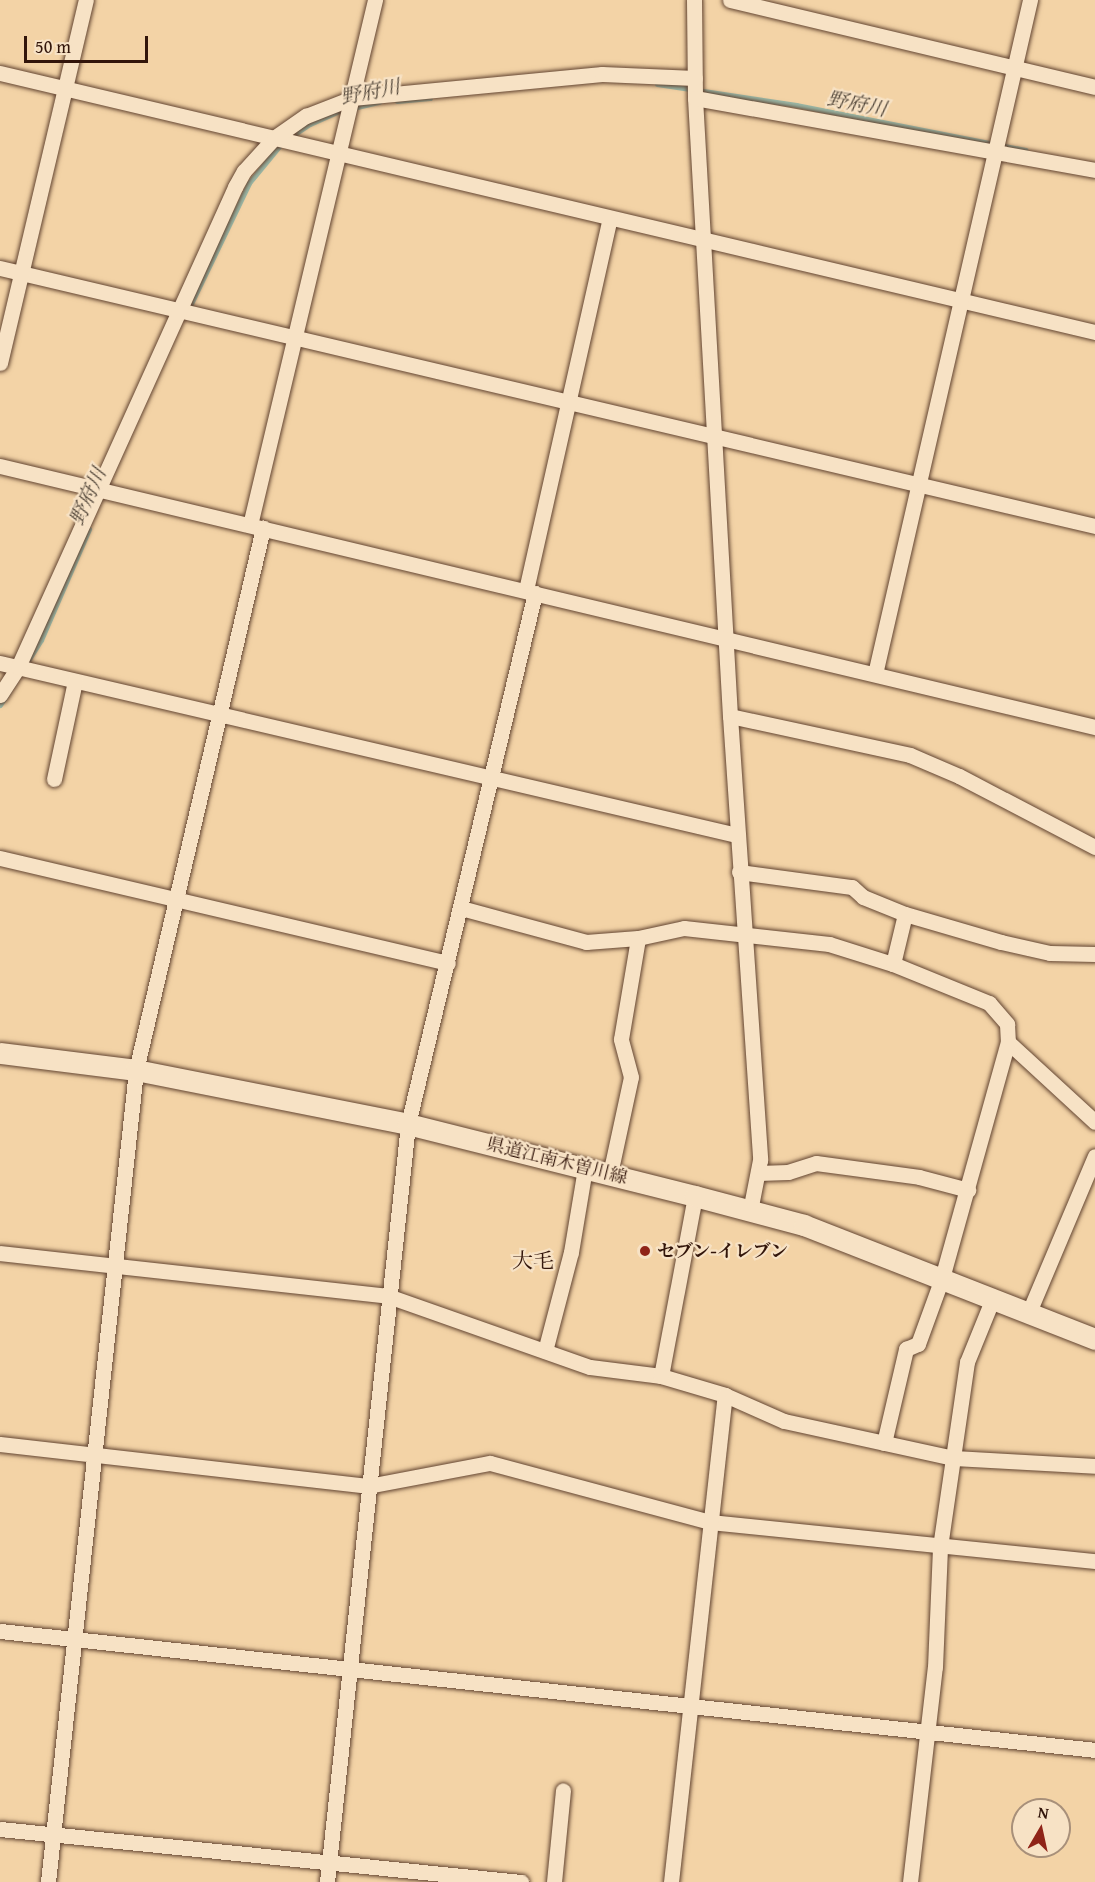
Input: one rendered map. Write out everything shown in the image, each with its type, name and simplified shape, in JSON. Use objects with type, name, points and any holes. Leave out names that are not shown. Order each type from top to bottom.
[{"type":"main road","name":"県道江南木曽川線","points":[[0,1053],[136,1070],[408,1124],[695,1196],[804,1225],[1095,1339]]},
{"type":"street","points":[[0,363],[86,0]]},
{"type":"street","points":[[48,1882],[136,1070],[219,715],[295,339],[375,0]]},
{"type":"street","points":[[694,0],[695,88],[758,1173],[750,1211]]},
{"type":"street","points":[[875,674],[916,485],[1030,0]]},
{"type":"street","points":[[739,1],[1095,87]]},
{"type":"street","points":[[0,74],[610,218],[704,238],[1095,332]]},
{"type":"street","points":[[0,695],[24,669],[183,312],[234,187],[306,116],[350,104],[602,74],[695,88],[996,147],[1095,170]]},
{"type":"street","points":[[327,1882],[408,1124],[491,778],[567,404],[610,218]]},
{"type":"street","points":[[0,267],[567,404],[1095,526]]},
{"type":"street","points":[[0,466],[1095,727]]},
{"type":"street","points":[[0,663],[737,835]]},
{"type":"street","points":[[54,779],[75,681]]},
{"type":"street","points":[[730,716],[909,755],[959,776],[1095,847]]},
{"type":"street","points":[[0,858],[448,963]]},
{"type":"street","points":[[739,872],[852,887],[863,897],[905,914],[1050,953],[1095,954]]},
{"type":"street","points":[[461,908],[586,942],[638,938],[684,928],[830,944],[893,964],[989,1003],[1006,1024],[1008,1042],[968,1190],[942,1278],[918,1344],[906,1349],[884,1443]]},
{"type":"street","points":[[893,964],[905,914]]},
{"type":"street","points":[[610,1174],[631,1077],[621,1039],[638,938]]},
{"type":"street","points":[[1008,1042],[1095,1122]]},
{"type":"street","points":[[1029,1312],[1095,1156]]},
{"type":"street","points":[[758,1173],[788,1172],[816,1163],[919,1177],[968,1190]]},
{"type":"street","points":[[545,1351],[571,1252],[585,1168]]},
{"type":"street","points":[[661,1376],[695,1196]]},
{"type":"street","points":[[0,1253],[114,1268],[388,1296],[590,1367],[661,1376],[725,1395],[784,1421],[954,1458],[1095,1466]]},
{"type":"street","points":[[910,1882],[935,1667],[940,1547],[967,1362],[993,1298]]},
{"type":"street","points":[[671,1882],[725,1395]]},
{"type":"street","points":[[0,1444],[368,1486],[490,1463],[710,1522],[1095,1561]]},
{"type":"street","points":[[0,1631],[1095,1750]]},
{"type":"street","points":[[554,1882],[563,1790]]},
{"type":"street","points":[[0,1829],[521,1882]]},
{"type":"waterway","name":"野府川","points":[[657,84],[796,105],[1026,150]]},
{"type":"waterway","name":"野府川","points":[[397,101],[430,98]]},
{"type":"waterway","name":"野府川","points":[[353,108],[379,102]]},
{"type":"waterway","name":"野府川","points":[[289,138],[310,124],[344,109]]},
{"type":"waterway","name":"野府川","points":[[188,310],[249,183],[281,144]]},
{"type":"waterway","name":"野府川","points":[[0,705],[41,640],[89,529]]},
{"type":"place","name":"セブン-イレブン","points":[[645,1251]]},
{"type":"district","name":"大毛","points":[[533,1261]]}]
